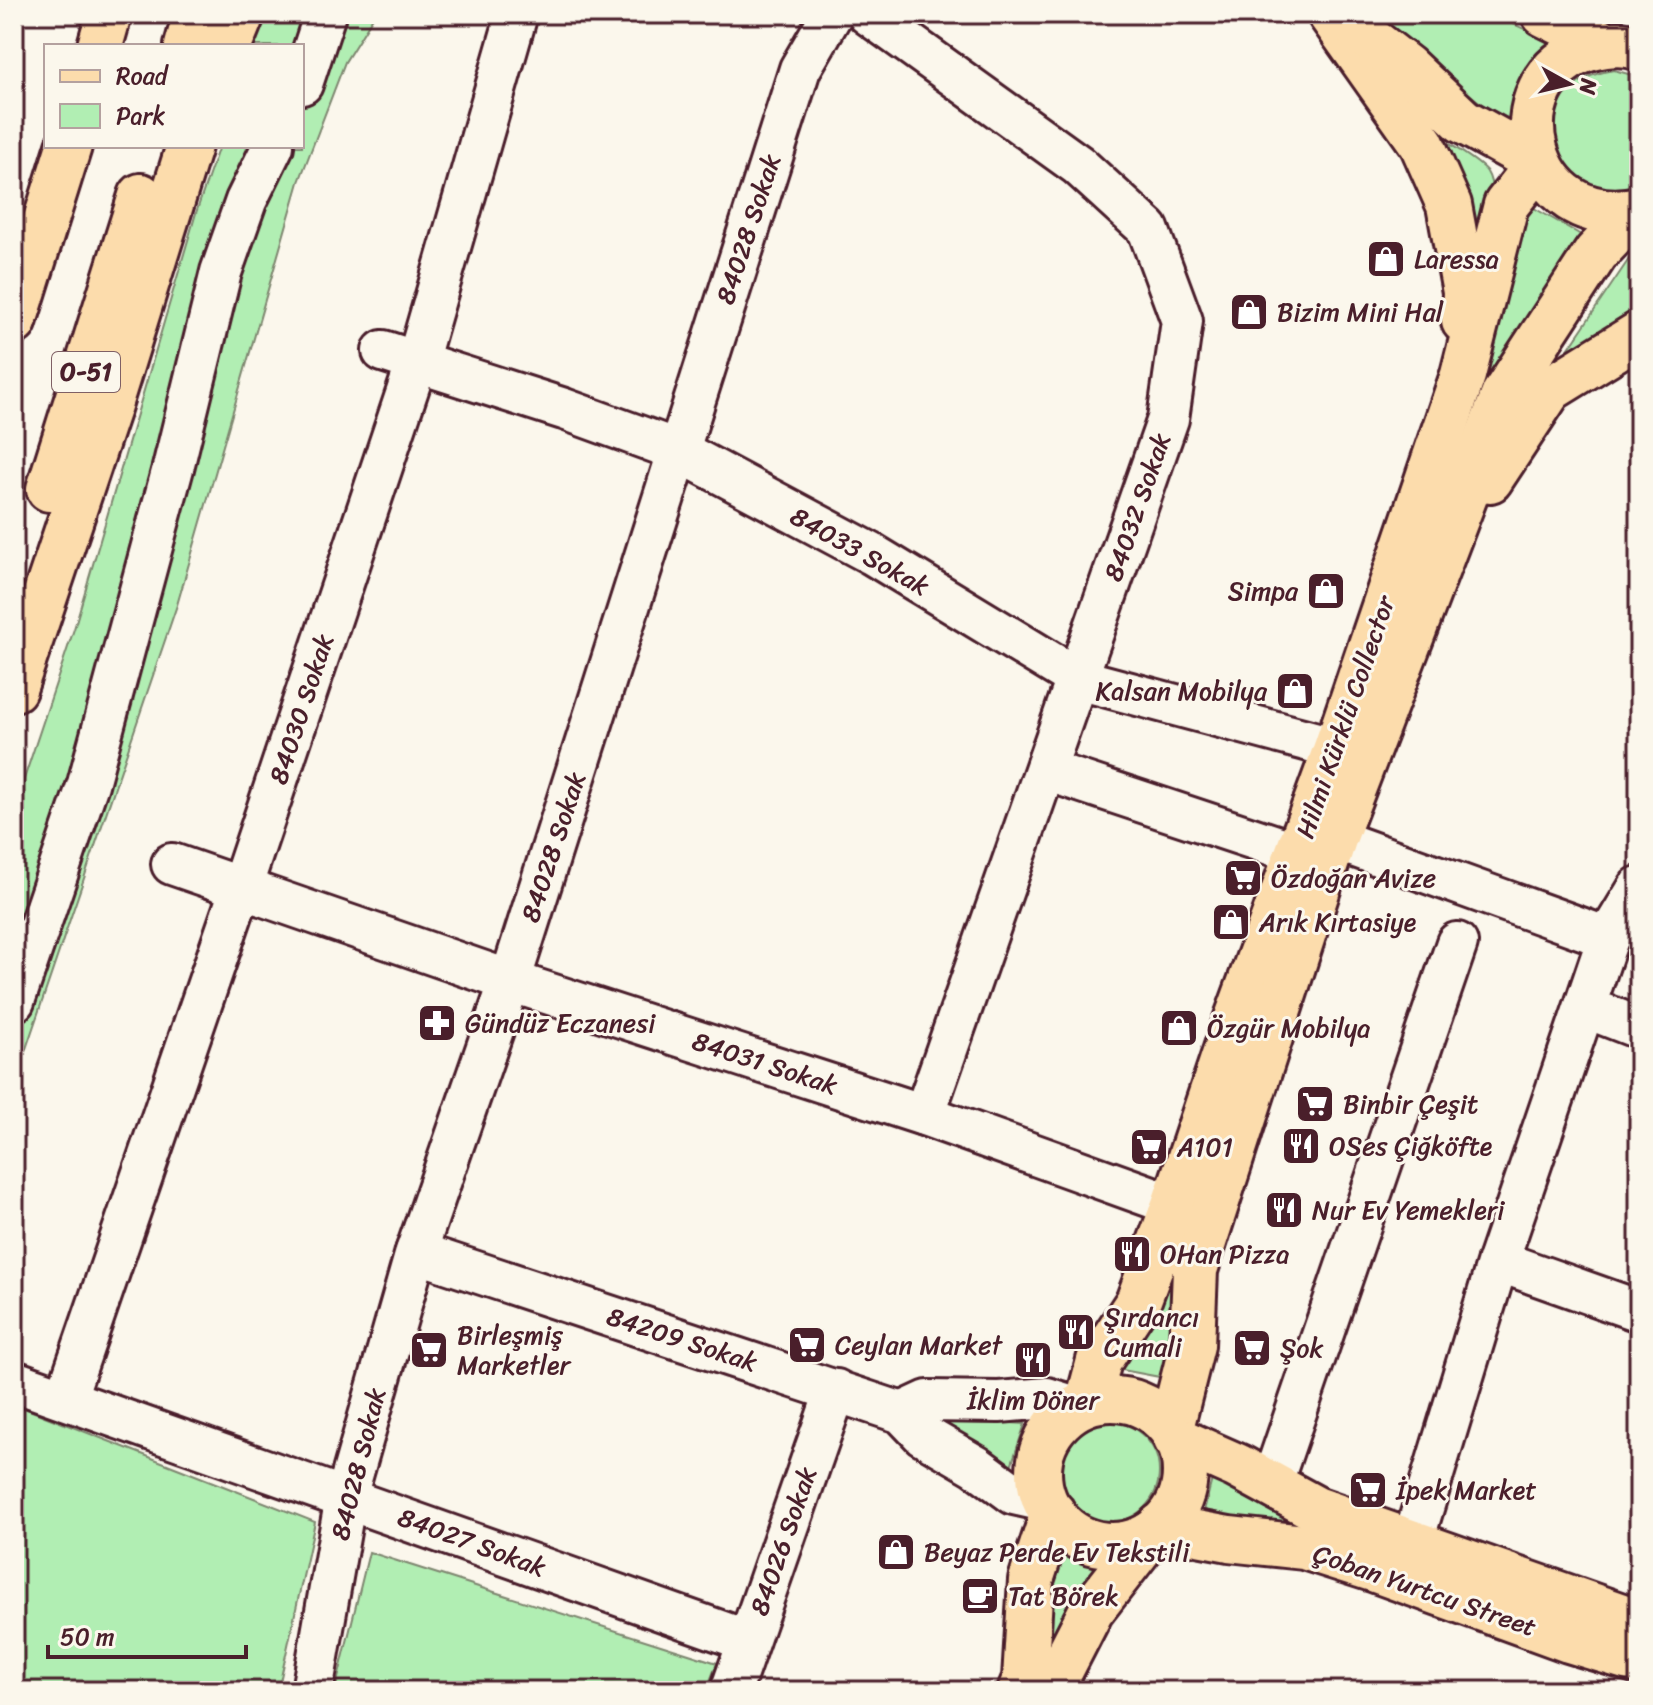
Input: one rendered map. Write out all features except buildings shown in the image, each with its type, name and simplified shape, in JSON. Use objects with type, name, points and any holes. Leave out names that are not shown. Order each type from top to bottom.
[{"type":"main road","points":[[70,44],[79,14]]},
{"type":"main road","points":[[101,44],[109,14]]},
{"type":"main road","points":[[188,44],[196,14]]},
{"type":"main road","points":[[230,44],[242,14]]},
{"type":"main road","points":[[1330,14],[1422,144],[1449,205],[1465,292],[1463,375]]},
{"type":"main road","points":[[1338,14],[1406,67],[1463,121],[1539,163]]},
{"type":"main road","points":[[1544,14],[1620,35]]},
{"type":"main road","points":[[1620,35],[1577,53],[1554,70],[1538,94],[1531,120],[1533,147],[1543,172],[1561,193],[1584,207],[1610,213],[1638,210]]},
{"type":"main road","points":[[14,234],[44,133]]},
{"type":"main road","points":[[14,322],[68,148]]},
{"type":"main road","name":"O-51","points":[[14,598],[156,148]]},
{"type":"main road","points":[[14,689],[108,408],[188,148]]},
{"type":"main road","name":"Hilmi Kürklü Collector","points":[[1174,1434],[1192,1345],[1195,1270],[1316,846],[1336,748],[1463,375],[1506,205],[1539,163]]},
{"type":"main road","name":"Hilmi Kürklü Collector","points":[[1084,1405],[1099,1361],[1138,1302],[1234,1026],[1448,542],[1504,394],[1596,253],[1638,210]]},
{"type":"main road","points":[[1448,542],[1550,389],[1639,334]]},
{"type":"main road","points":[[1050,1691],[1091,1611],[1170,1517],[1182,1495],[1185,1472],[1182,1449],[1155,1412],[1134,1402],[1111,1399],[1084,1405],[1068,1414],[1052,1430],[1042,1451],[1039,1476],[1049,1507],[1059,1522],[1079,1537],[1103,1545],[1128,1543],[1156,1530]]},
{"type":"main road","name":"Çoban Yurtcu Street","points":[[1174,1434],[1316,1509],[1639,1622]]},
{"type":"main road","points":[[1020,1691],[1025,1679],[1031,1580],[1049,1507]]},
{"type":"main road","name":"Çoban Yurtcu Street","points":[[1156,1530],[1304,1547],[1569,1640],[1639,1661]]},
{"type":"street","points":[[304,78],[325,14]]},
{"type":"street","name":"84030 Sokak","points":[[66,1397],[241,888],[400,356],[517,14]]},
{"type":"street","name":"84028 Sokak","points":[[312,1691],[346,1497],[416,1252],[510,981],[800,69],[832,14]]},
{"type":"street","name":"84032 Sokak","points":[[868,14],[1078,165],[1148,229],[1182,321],[1168,419],[924,1115]]},
{"type":"street","points":[[14,1001],[88,784],[173,468],[221,272],[246,201],[272,148]]},
{"type":"street","name":"84033 Sokak","points":[[400,356],[564,409],[677,450],[872,554],[1078,679],[1336,748]]},
{"type":"street","points":[[1046,770],[1316,846],[1608,938]]},
{"type":"street","name":"84031 Sokak","points":[[172,864],[510,981],[924,1115],[1174,1205]]},
{"type":"street","points":[[1412,1544],[1498,1261],[1608,938],[1639,887]]},
{"type":"street","points":[[1271,1485],[1457,943]]},
{"type":"street","points":[[1585,1007],[1639,1028]]},
{"type":"street","name":"84209 Sokak","points":[[416,1252],[902,1413]]},
{"type":"street","points":[[1498,1261],[1639,1311]]},
{"type":"street","name":"84027 Sokak","points":[[14,1381],[748,1641]]},
{"type":"street","name":"84026 Sokak","points":[[731,1691],[836,1390]]},
{"type":"street","points":[[1049,1507],[1014,1494],[976,1466],[923,1435],[902,1413],[928,1401],[999,1402],[1047,1398],[1084,1405]]},
{"type":"green space","points":[[264,14],[375,14],[345,62],[299,182],[177,605],[14,1084],[14,809],[74,629],[196,213],[218,148],[304,148],[304,44],[255,44]]},
{"type":"green space","points":[[1374,14],[1492,14],[1550,41],[1526,79],[1509,127]]},
{"type":"green space","points":[[1614,70],[1639,77],[1639,185],[1607,189],[1582,181],[1565,165],[1555,143],[1555,120],[1564,98],[1583,80]]},
{"type":"green space","points":[[1436,135],[1484,168],[1491,182],[1492,209],[1475,277]]},
{"type":"green space","points":[[1527,204],[1581,235],[1489,383],[1165,1378],[1117,1369]]},
{"type":"green space","points":[[1629,259],[1639,261],[1639,324],[1546,382]]},
{"type":"green space","points":[[14,1404],[315,1522],[278,1691],[14,1691]]},
{"type":"green space","points":[[927,1417],[1025,1424],[1011,1466]]},
{"type":"green space","points":[[1109,1422],[1128,1426],[1144,1437],[1155,1453],[1159,1472],[1155,1491],[1144,1507],[1128,1518],[1109,1522],[1090,1518],[1074,1507],[1063,1491],[1059,1472],[1063,1453],[1074,1437],[1090,1426]]},
{"type":"green space","points":[[1213,1475],[1320,1528],[1202,1519]]},
{"type":"green space","points":[[369,1552],[717,1663],[706,1691],[335,1691]]},
{"type":"green space","points":[[1057,1552],[1100,1569],[1037,1669]]},
{"type":"place","name":"Laressa","points":[[1386,259]]},
{"type":"place","name":"Bizim Mini Hal","points":[[1249,312]]},
{"type":"place","name":"Simpa","points":[[1326,591]]},
{"type":"place","name":"Kalsan Mobilya","points":[[1295,691]]},
{"type":"place","name":"Özdoğan Avize","points":[[1243,878]]},
{"type":"place","name":"Arık Kırtasiye","points":[[1231,922]]},
{"type":"place","name":"Gündüz Eczanesi","points":[[437,1023]]},
{"type":"place","name":"Özgür Mobilya","points":[[1179,1028]]},
{"type":"place","name":"Binbir Çeşit","points":[[1315,1104]]},
{"type":"place","name":"OSes Çiğköfte","points":[[1301,1146]]},
{"type":"place","name":"A101","points":[[1149,1147]]},
{"type":"place","name":"Nur Ev Yemekleri","points":[[1284,1210]]},
{"type":"place","name":"OHan Pizza","points":[[1132,1254]]},
{"type":"place","name":"Şırdancı Cumali","points":[[1076,1332]]},
{"type":"place","name":"Ceylan Market","points":[[807,1345]]},
{"type":"place","name":"Şok","points":[[1252,1348]]},
{"type":"place","name":"Birleşmiş Marketler","points":[[429,1350]]},
{"type":"place","name":"İklim Döner","points":[[1033,1360]]},
{"type":"place","name":"İpek Market","points":[[1368,1490]]},
{"type":"place","name":"Beyaz Perde Ev Tekstili","points":[[896,1552]]},
{"type":"place","name":"Tat Börek","points":[[980,1596]]}]
